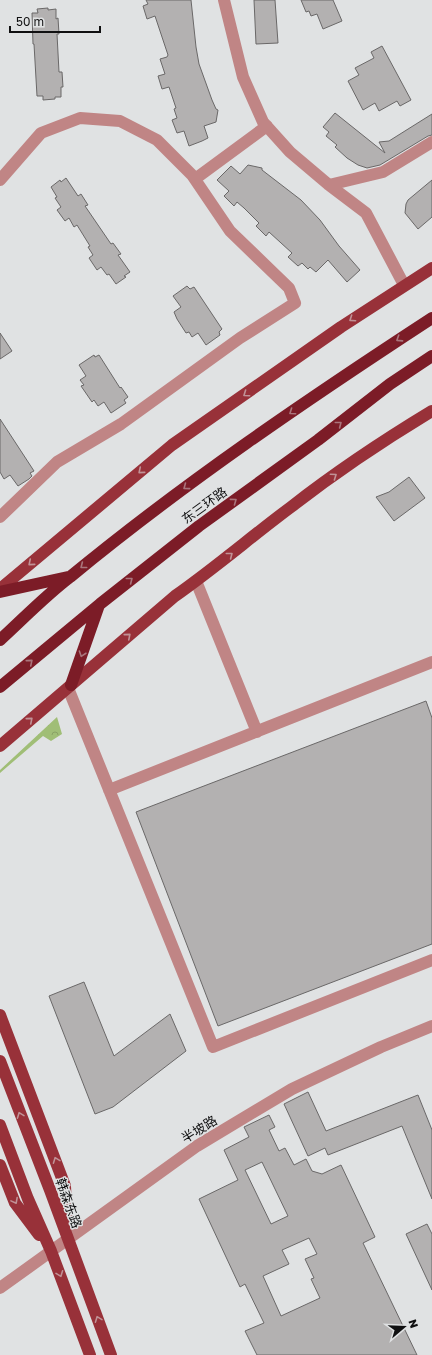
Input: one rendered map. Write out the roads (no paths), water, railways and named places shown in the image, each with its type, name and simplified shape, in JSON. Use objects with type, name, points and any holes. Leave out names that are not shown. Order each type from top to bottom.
[{"type":"highway","name":"东三环路","points":[[0,640],[69,577],[214,466],[375,355],[432,318]]},
{"type":"highway","name":"东三环路","points":[[0,687],[100,604],[199,526],[318,440],[390,384],[432,356]]},
{"type":"highway","points":[[0,590],[69,577]]},
{"type":"highway","points":[[70,686],[100,604]]},
{"type":"main road","points":[[0,590],[172,445],[341,327],[432,268]]},
{"type":"main road","points":[[0,746],[175,596],[292,506],[389,437],[432,411]]},
{"type":"main road","points":[[0,1015],[65,1186],[68,1240]]},
{"type":"main road","name":"韩森东路","points":[[0,1061],[50,1190],[111,1355]]},
{"type":"main road","points":[[0,1125],[28,1199],[51,1252],[90,1355]]},
{"type":"main road","points":[[0,1165],[15,1203],[51,1252]]},
{"type":"street","points":[[224,0],[243,77],[263,122],[290,152],[366,214],[404,285]]},
{"type":"street","points":[[0,180],[41,133],[80,118],[120,121],[157,140],[195,179],[230,231],[289,288],[294,303],[240,338],[121,424],[56,462],[0,517]]},
{"type":"street","points":[[195,179],[267,126]]},
{"type":"street","points":[[329,185],[383,172],[432,142]]},
{"type":"street","points":[[196,581],[257,732]]},
{"type":"street","points":[[109,790],[432,662]]},
{"type":"street","points":[[70,686],[109,790],[213,1046],[432,960]]},
{"type":"street","name":"半坡路","points":[[0,1288],[197,1146],[292,1089],[381,1046],[432,1026]]}]
